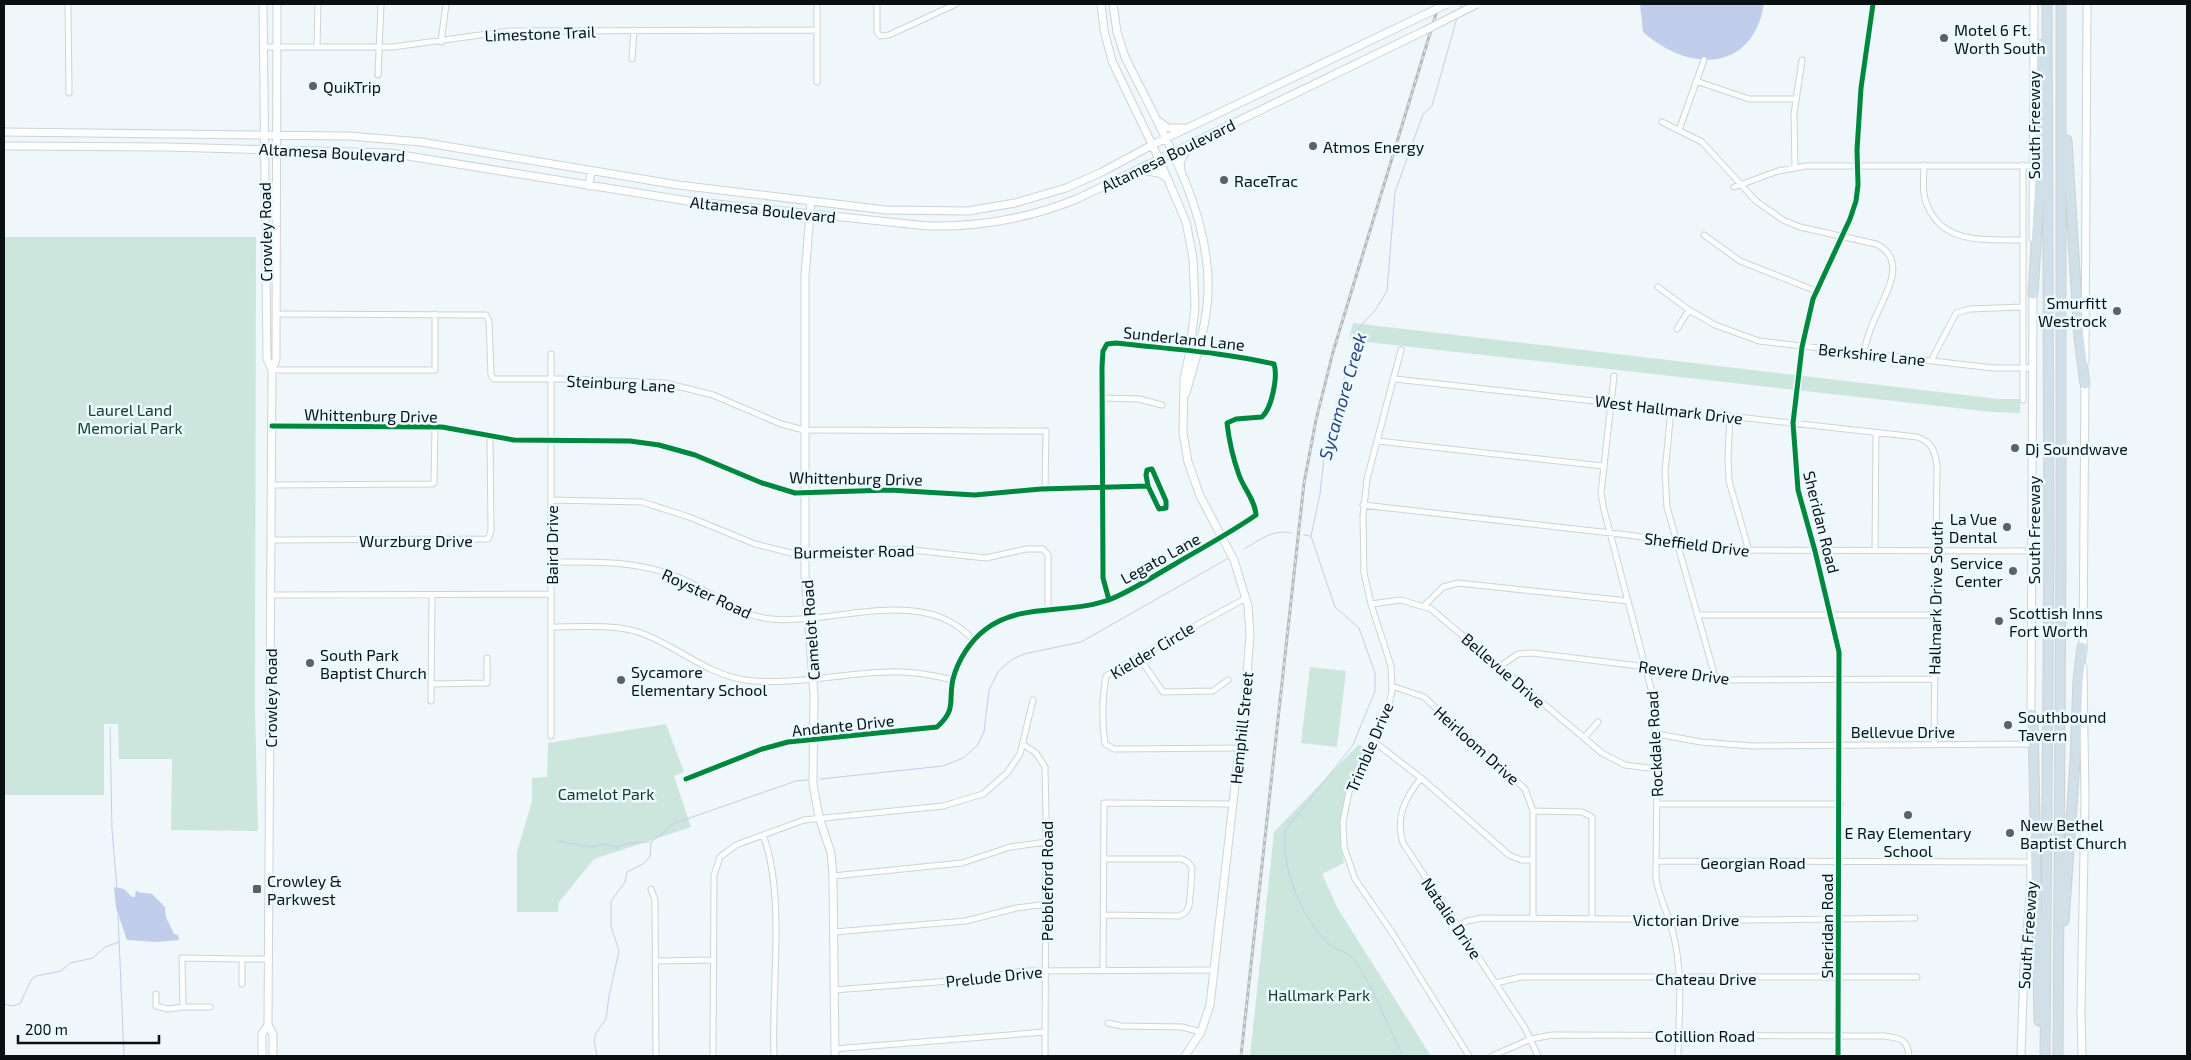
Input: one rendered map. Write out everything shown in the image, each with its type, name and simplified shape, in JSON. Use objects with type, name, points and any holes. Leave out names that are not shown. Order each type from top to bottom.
[{"type":"highway","points":[[2033,294],[2040,180],[2039,94],[2043,4]]},
{"type":"highway","name":"South Freeway","points":[[2045,1056],[2049,555],[2047,4]]},
{"type":"highway","name":"South Freeway","points":[[2058,1056],[2062,4]]},
{"type":"highway","points":[[2061,44],[2079,338],[2085,384]]},
{"type":"highway","points":[[2058,954],[2065,904],[2075,762],[2078,680],[2082,647]]},
{"type":"highway","points":[[2031,714],[2034,719],[2040,1056]]},
{"type":"main road","name":"Crowley Road","points":[[263,4],[267,359],[272,370]]},
{"type":"main road","name":"Crowley Road","points":[[273,1056],[273,1034],[268,1025],[272,370],[276,359],[277,314],[277,4]]},
{"type":"main road","name":"Hemphill Street","points":[[1101,4],[1112,61],[1159,159],[1186,222],[1193,258],[1194,307],[1190,351],[1184,378],[1183,433],[1188,462],[1200,496],[1234,560],[1246,598],[1250,634],[1240,748],[1210,1006],[1201,1032],[1185,1056]]},
{"type":"main road","name":"Hemphill Street","points":[[1113,4],[1125,57],[1181,175],[1191,198],[1204,238],[1208,292],[1198,352],[1183,405]]},
{"type":"main road","name":"Altamesa Boulevard","points":[[4,132],[160,132],[394,139],[678,185],[811,202],[920,212],[968,211],[1045,195],[1066,188],[1102,172],[1152,144],[1447,4]]},
{"type":"main road","name":"Altamesa Boulevard","points":[[4,146],[278,149],[392,153],[688,201],[928,226],[982,224],[1032,214],[1068,203],[1477,4]]},
{"type":"main road","name":"South Freeway","points":[[2021,1056],[2022,991],[2030,907],[2031,862],[2034,4]]},
{"type":"main road","points":[[2082,1056],[2081,1011],[2085,798],[2082,647],[2087,4]]},
{"type":"main road","points":[[1103,20],[1115,18]]},
{"type":"main road","points":[[1257,95],[1264,108]]},
{"type":"main road","points":[[1154,118],[1168,128],[1188,127]]},
{"type":"main road","points":[[155,147],[160,132]]},
{"type":"main road","points":[[392,153],[394,139]]},
{"type":"main road","points":[[1181,175],[1180,162],[1192,143]]},
{"type":"main road","points":[[1137,170],[1154,171],[1167,178]]},
{"type":"main road","points":[[589,186],[591,171]]},
{"type":"main road","name":"Camelot Road","points":[[811,202],[805,276],[805,554],[813,678],[814,784],[819,817],[831,853],[835,1053]]},
{"type":"main road","points":[[1193,258],[1206,256]]},
{"type":"main road","points":[[266,296],[277,314]]},
{"type":"main road","name":"Crowley Road","points":[[262,1056],[262,1034],[268,1025]]},
{"type":"street","points":[[68,4],[69,93]]},
{"type":"street","points":[[317,47],[318,4]]},
{"type":"street","points":[[378,75],[381,4]]},
{"type":"street","points":[[441,42],[446,4]]},
{"type":"street","points":[[817,4],[817,82]]},
{"type":"street","points":[[877,4],[877,32],[880,36],[889,35],[956,4]]},
{"type":"street","name":"Sheridan Road","points":[[1838,1056],[1841,680],[1839,652],[1816,551],[1798,490],[1792,423],[1802,346],[1816,291],[1856,201],[1861,88],[1873,4]]},
{"type":"street","points":[[632,59],[634,30]]},
{"type":"street","name":"Limestone Trail","points":[[263,47],[378,48],[441,42],[509,31],[817,30]]},
{"type":"street","points":[[1679,130],[1704,60]]},
{"type":"street","points":[[1795,168],[1795,99],[1802,60]]},
{"type":"street","points":[[1696,82],[1749,99],[1795,99]]},
{"type":"street","points":[[1662,122],[1707,146],[1756,201],[1783,220],[1800,227],[1882,247],[1890,257],[1893,266],[1892,280],[1888,293],[1873,322],[1863,353]]},
{"type":"street","points":[[1734,187],[1795,168],[1827,164],[2032,166]]},
{"type":"street","points":[[1924,165],[1925,200],[1934,216],[1945,229],[1969,239],[2023,240]]},
{"type":"street","points":[[2023,166],[2023,400]]},
{"type":"street","points":[[1704,235],[1740,261],[1816,291]]},
{"type":"street","name":"Berkshire Lane","points":[[1658,287],[1689,310],[1715,325],[1742,336],[1802,346],[1993,368],[2033,368]]},
{"type":"street","points":[[1931,361],[1956,313],[1970,309],[2023,307]]},
{"type":"street","points":[[1678,329],[1689,310]]},
{"type":"street","name":"Steinburg Lane","points":[[277,314],[488,316],[492,375],[494,379],[665,383],[713,395],[781,424],[804,430],[1046,430],[1046,489]]},
{"type":"street","points":[[272,370],[435,370],[435,314]]},
{"type":"street","name":"Sunderland Lane","points":[[1109,600],[1103,578],[1102,398],[1103,351],[1107,344],[1116,343],[1190,351],[1248,358],[1274,364]]},
{"type":"street","name":"Trimble Drive","points":[[1402,350],[1366,479],[1363,506],[1364,573],[1370,604],[1391,666],[1392,686],[1388,709],[1349,792],[1345,809],[1343,835],[1346,858],[1355,879],[1393,934],[1469,1056]]},
{"type":"street","name":"Baird Drive","points":[[551,354],[551,736]]},
{"type":"street","name":"Legato Lane","points":[[946,719],[951,710],[953,680],[962,657],[974,640],[1000,620],[1109,600],[1222,537],[1256,515],[1256,507],[1239,476],[1230,444],[1227,424],[1236,419],[1262,417],[1268,411],[1277,373],[1274,364]]},
{"type":"street","name":"Rockdale Road","points":[[1614,376],[1603,466],[1602,493],[1610,533],[1654,696],[1657,769],[1656,862],[1658,886],[1669,919],[1678,957],[1680,978],[1678,1056]]},
{"type":"street","name":"West Hallmark Drive","points":[[1394,379],[1612,402],[1924,439],[1932,445],[1936,453]]},
{"type":"street","points":[[1102,398],[1139,399],[1162,405]]},
{"type":"street","points":[[1670,409],[1665,492],[1716,680]]},
{"type":"street","points":[[1730,416],[1729,480],[1749,551]]},
{"type":"street","name":"Whittenburg Drive","points":[[272,426],[435,427],[453,428],[490,437],[514,440],[630,441],[659,445],[695,455],[786,491],[805,493],[890,490],[974,495],[1046,489],[1104,489],[1148,486]]},
{"type":"street","points":[[272,485],[432,484],[434,483],[435,475],[435,427]]},
{"type":"street","points":[[1875,551],[1876,433]]},
{"type":"street","name":"Wurzburg Drive","points":[[271,540],[488,539],[491,530],[490,437]]},
{"type":"street","points":[[1378,441],[1603,466]]},
{"type":"street","name":"Hallmark Drive South","points":[[1934,744],[1934,615],[1938,465],[1936,453]]},
{"type":"street","points":[[1152,469],[1166,501],[1166,508],[1159,509],[1148,486],[1147,470],[1152,469]]},
{"type":"street","name":"Burmeister Road","points":[[551,500],[642,502],[689,517],[754,544],[782,552],[805,554],[903,549],[986,558],[1026,549],[1043,549],[1048,555],[1048,610]]},
{"type":"street","name":"Sheffield Drive","points":[[1363,506],[1610,533],[1749,551],[2033,551]]},
{"type":"street","name":"Royster Road","points":[[551,562],[611,562],[640,565],[678,577],[741,610],[762,618],[787,620],[891,611],[930,614],[954,624],[974,640]]},
{"type":"street","points":[[1424,606],[1443,588],[1458,583],[1628,601]]},
{"type":"street","points":[[271,595],[551,594]]},
{"type":"street","points":[[431,701],[432,595]]},
{"type":"street","name":"Kielder Circle","points":[[1240,748],[1114,749],[1105,744],[1104,725],[1106,676],[1138,656],[1246,598]]},
{"type":"street","name":"Bellevue Drive","points":[[1370,604],[1402,600],[1424,606],[1439,615],[1584,738],[1616,762],[1657,769]]},
{"type":"street","points":[[1698,615],[1934,615]]},
{"type":"street","points":[[551,627],[635,631],[705,666],[729,676],[746,680],[813,678],[891,672],[927,674],[953,680]]},
{"type":"street","name":"Revere Drive","points":[[1499,666],[1518,654],[1533,653],[1647,667],[1716,680],[1934,679]]},
{"type":"street","points":[[1138,656],[1163,692],[1213,691],[1228,680]]},
{"type":"street","points":[[431,684],[487,683],[488,658]]},
{"type":"street","name":"Heirloom Drive","points":[[1392,686],[1418,694],[1431,703],[1520,782],[1529,796],[1533,811],[1532,918]]},
{"type":"street","points":[[713,1056],[714,875],[717,862],[724,853],[736,844],[795,822],[819,817],[943,806],[976,797],[991,788],[1007,773],[1024,745],[1033,700]]},
{"type":"street","name":"Andante Drive","points":[[686,779],[762,749],[788,742],[932,728],[946,719]]},
{"type":"street","points":[[1584,738],[1598,722]]},
{"type":"street","name":"Bellevue Drive","points":[[1656,734],[1701,742],[1752,746],[2031,744]]},
{"type":"street","points":[[1372,740],[1421,778],[1509,855],[1521,860],[1533,860]]},
{"type":"street","name":"Pebbleford Road","points":[[1024,745],[1036,753],[1045,767],[1047,904],[1045,1056]]},
{"type":"street","name":"Natalie Drive","points":[[1421,778],[1404,801],[1400,820],[1401,837],[1407,852],[1496,983],[1531,1039],[1538,1056]]},
{"type":"street","points":[[1103,971],[1104,803],[1233,804]]},
{"type":"street","points":[[1657,804],[1840,804]]},
{"type":"street","points":[[1533,811],[1582,812],[1592,817],[1592,919]]},
{"type":"street","points":[[763,835],[770,858],[775,898],[774,1056]]},
{"type":"street","points":[[832,876],[962,863],[1010,847],[1046,842]]},
{"type":"street","points":[[1104,859],[1182,859],[1188,862],[1192,868],[1189,906],[1186,912],[1179,916],[1104,915]]},
{"type":"street","name":"Georgian Road","points":[[1656,862],[2031,862]]},
{"type":"street","points":[[651,889],[656,900],[656,1056]]},
{"type":"street","points":[[834,932],[966,921],[1016,908],[1047,904]]},
{"type":"street","name":"Victorian Drive","points":[[1459,926],[1467,921],[1482,918],[1839,920],[1915,918]]},
{"type":"street","points":[[183,1007],[182,958],[269,959]]},
{"type":"street","points":[[242,959],[242,984]]},
{"type":"street","points":[[656,961],[714,960]]},
{"type":"street","name":"Prelude Drive","points":[[834,990],[975,978],[1023,971],[1215,970]]},
{"type":"street","name":"Chateau Drive","points":[[1496,983],[1521,977],[1917,977]]},
{"type":"street","points":[[156,994],[156,1006],[168,1009],[210,1007]]},
{"type":"street","points":[[1108,1023],[1121,1026],[1182,1026],[1201,1032]]},
{"type":"street","points":[[835,1053],[1045,1032]]},
{"type":"street","name":"Cotillion Road","points":[[1492,1056],[1531,1039],[1552,1035],[1838,1035],[1899,1038],[1908,1045],[1909,1056]]},
{"type":"green space","name":"Laurel Land Memorial Park","points":[[4,237],[256,237],[255,708],[258,831],[171,830],[172,759],[119,759],[118,724],[104,724],[104,795],[4,795]]},
{"type":"green space","points":[[1353,323],[1999,399],[2020,399],[2020,413],[1992,412],[1349,340]]},
{"type":"green space","points":[[1310,667],[1346,671],[1337,747],[1301,743]]},
{"type":"green space","name":"Camelot Park","points":[[666,724],[684,772],[674,776],[691,827],[594,859],[559,902],[558,912],[517,912],[517,852],[532,801],[532,778],[547,777],[548,743]]},
{"type":"green space","name":"Hallmark Park","points":[[1358,745],[1366,747],[1347,790],[1341,816],[1344,863],[1322,874],[1338,909],[1431,1056],[1250,1056],[1274,832]]},
{"type":"water","points":[[1640,4],[1764,4],[1757,27],[1746,44],[1732,54],[1716,59],[1698,59],[1679,54],[1661,45],[1643,32]]},
{"type":"water","points":[[114,887],[124,889],[132,897],[135,897],[136,890],[152,894],[165,907],[166,917],[174,934],[178,935],[179,940],[157,942],[127,940],[116,908]]},
{"type":"waterway","name":"Sycamore Creek","points":[[1460,10],[1461,4]]},
{"type":"waterway","name":"Sycamore Creek","points":[[1403,1056],[1375,996],[1353,958],[1330,945],[1310,921],[1302,907],[1290,878],[1285,847],[1285,831],[1353,745],[1375,691],[1375,673],[1359,628],[1335,607],[1311,536],[1320,494],[1326,440],[1359,328],[1376,309],[1387,291],[1395,192],[1423,114],[1432,106],[1457,18]]},
{"type":"waterway","points":[[1244,549],[1272,534],[1291,533]]},
{"type":"waterway","points":[[1304,535],[1310,536]]},
{"type":"waterway","points":[[820,779],[943,766],[963,758],[977,746],[984,732],[989,690],[998,672],[1011,660],[1024,654],[1081,642],[1227,559]]},
{"type":"waterway","points":[[110,727],[112,830],[117,888]]},
{"type":"waterway","points":[[597,1056],[594,1040],[596,1033],[606,1019],[619,951],[611,926],[611,901],[625,882],[627,872],[643,864],[650,857],[651,842],[675,823],[796,781],[808,780]]},
{"type":"waterway","points":[[557,841],[591,847],[603,844],[618,847],[630,843],[649,842]]},
{"type":"waterway","points":[[118,915],[124,1056]]},
{"type":"waterway","points":[[4,1004],[11,1006],[20,1004],[31,980],[36,976],[61,971],[70,963],[93,958],[105,947],[119,942]]},
{"type":"railway","points":[[1241,1056],[1304,483],[1316,420],[1333,352],[1439,4]]},
{"type":"cycle path","points":[[1838,1056],[1839,652],[1815,551],[1798,490],[1793,423],[1802,347],[1813,299],[1850,219],[1856,201],[1861,88],[1873,4]]},
{"type":"cycle path","points":[[686,779],[762,749],[788,742],[937,727],[950,710],[953,679],[961,658],[975,639],[986,629],[1015,615],[1080,607],[1096,604],[1111,599],[1143,583],[1256,515],[1252,499],[1237,469],[1227,423],[1236,419],[1262,417],[1266,413],[1273,392],[1274,364],[1196,351],[1116,343],[1107,344],[1103,351],[1102,367],[1103,578],[1109,600]]},
{"type":"cycle path","points":[[272,426],[442,427],[514,440],[630,441],[659,445],[695,455],[762,483],[795,493],[889,490],[975,495],[1041,489],[1148,486],[1159,509],[1166,508],[1166,501],[1152,469],[1147,470],[1148,486]]},
{"type":"place","name":"Motel 6 Ft. Worth South","points":[[1944,38]]},
{"type":"place","name":"QuikTrip","points":[[313,86]]},
{"type":"place","name":"Atmos Energy","points":[[1313,146]]},
{"type":"place","name":"RaceTrac","points":[[1224,180]]},
{"type":"place","name":"Smurfitt Westrock","points":[[2117,311]]},
{"type":"place","name":"Dj Soundwave","points":[[2015,448]]},
{"type":"place","name":"La Vue Dental","points":[[2007,527]]},
{"type":"place","name":"Service Center","points":[[2013,571]]},
{"type":"place","name":"Scottish Inns Fort Worth","points":[[1999,621]]},
{"type":"place","name":"South Park Baptist Church","points":[[310,663]]},
{"type":"place","name":"Sycamore Elementary School","points":[[621,680]]},
{"type":"place","name":"Southbound Tavern","points":[[2008,725]]},
{"type":"place","name":"E Ray Elementary School","points":[[1908,815]]},
{"type":"place","name":"New Bethel Baptist Church","points":[[2010,833]]},
{"type":"place","name":"Crowley & Parkwest","points":[[257,889]]}]
